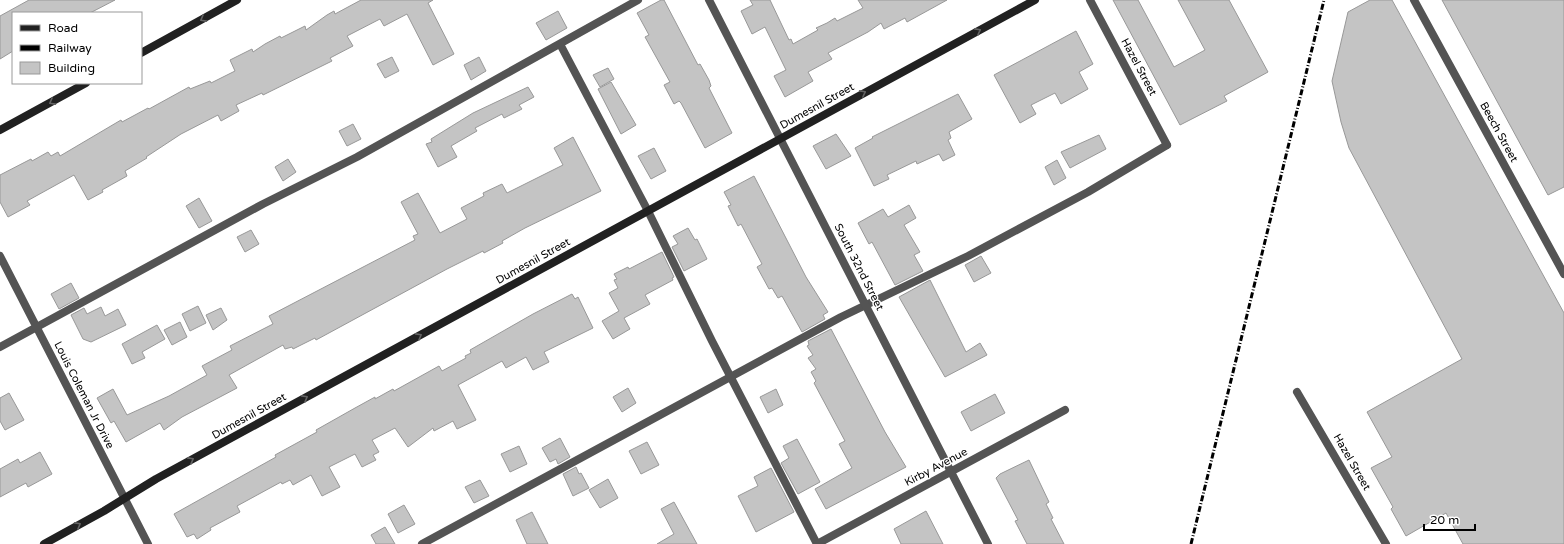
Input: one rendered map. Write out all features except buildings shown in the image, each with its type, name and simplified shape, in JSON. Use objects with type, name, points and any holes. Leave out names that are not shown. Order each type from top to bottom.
[{"type":"main road","points":[[142,52],[237,0]]},
{"type":"main road","name":"Dumesnil Street","points":[[44,544],[156,479],[1035,0]]},
{"type":"main road","points":[[0,130],[84,84]]},
{"type":"street","points":[[0,347],[263,204],[357,157],[638,0]]},
{"type":"street","name":"South 32nd Street","points":[[709,0],[988,544]]},
{"type":"street","name":"Hazel Street","points":[[866,306],[968,256],[1088,192],[1167,145],[1090,0]]},
{"type":"street","name":"Beech Street","points":[[1414,0],[1564,274]]},
{"type":"street","points":[[560,44],[648,211],[712,341],[732,376],[817,544]]},
{"type":"street","name":"Louis Coleman Jr Drive","points":[[0,256],[148,544]]},
{"type":"street","points":[[422,544],[841,317],[866,306]]},
{"type":"street","name":"Hazel Street","points":[[1297,392],[1386,544]]},
{"type":"street","name":"Kirby Avenue","points":[[817,544],[1065,410]]},
{"type":"railway","points":[[1191,544],[1324,0]]}]
